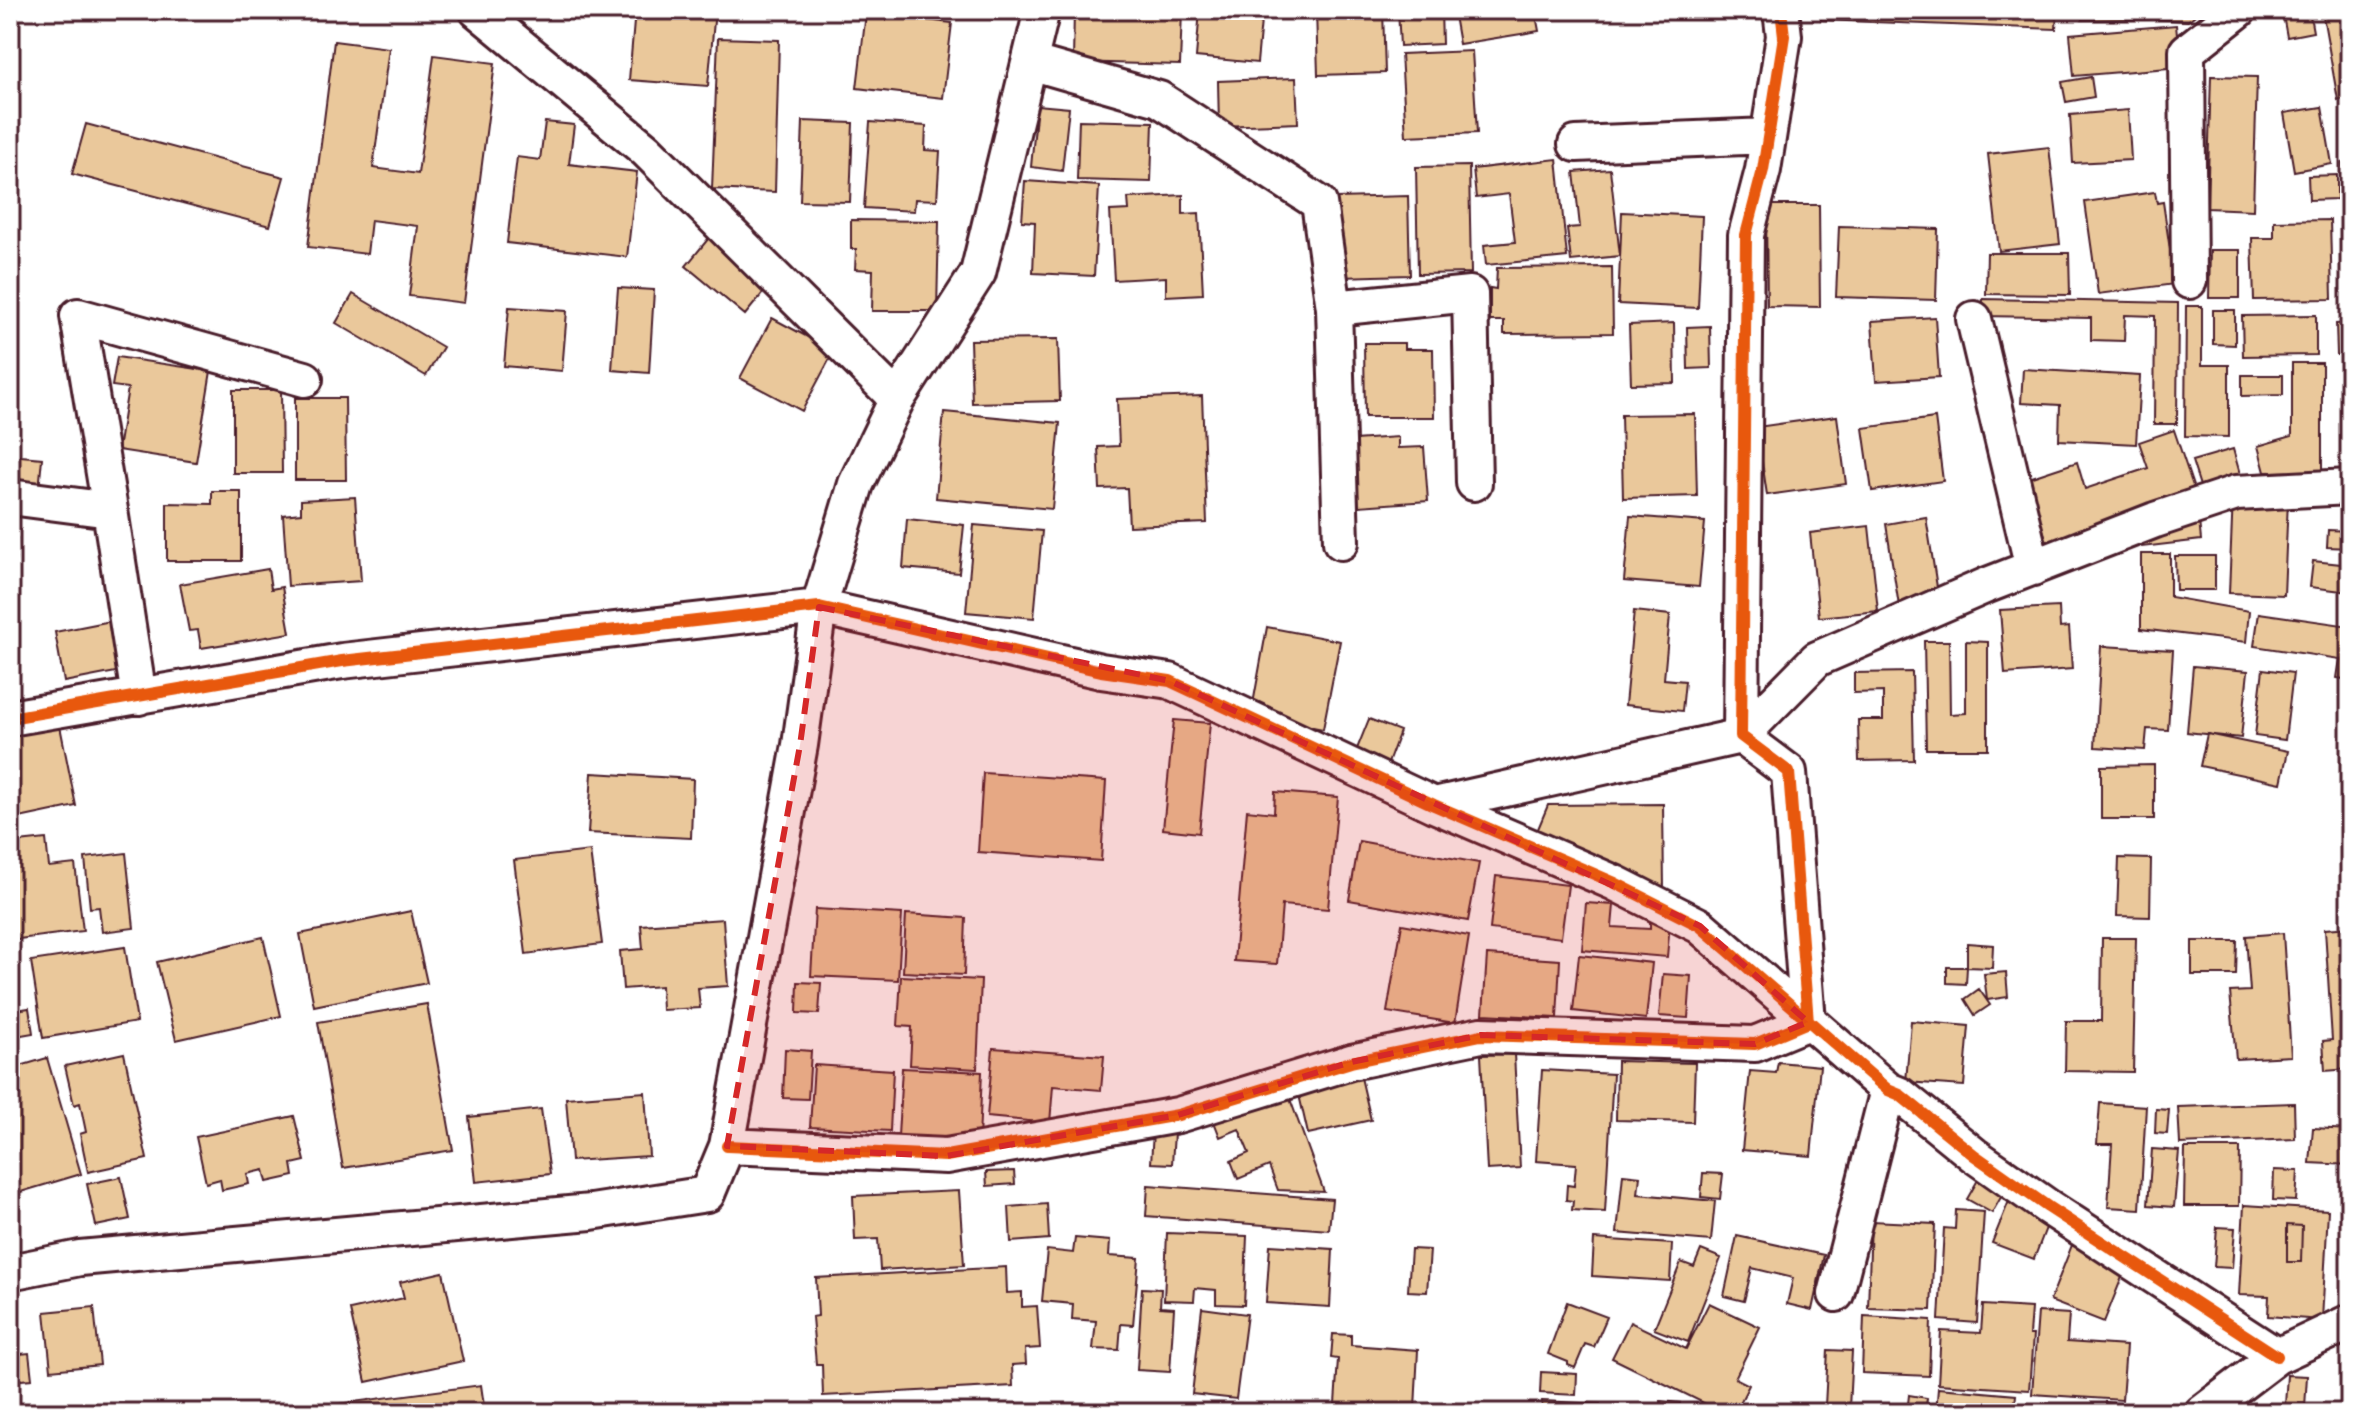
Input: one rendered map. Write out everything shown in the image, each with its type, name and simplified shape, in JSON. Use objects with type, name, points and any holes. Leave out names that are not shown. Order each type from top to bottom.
[{"type":"street","points":[[477,10],[646,150],[897,399]]},
{"type":"street","points":[[10,1272],[80,1258],[591,1212],[707,1194],[727,1146],[798,761],[819,607],[856,484],[897,399],[978,273],[1042,10]]},
{"type":"street","points":[[1741,736],[1746,235],[1768,136],[1784,36],[1781,10]]},
{"type":"street","points":[[2189,281],[2187,51],[2239,10]]},
{"type":"street","points":[[1030,62],[1159,99],[1319,203],[1334,308],[1341,542]]},
{"type":"street","points":[[1576,144],[1768,136]]},
{"type":"street","points":[[1334,308],[1470,294],[1474,483]]},
{"type":"street","points":[[139,697],[78,316],[305,379]]},
{"type":"street","points":[[1974,319],[2033,568]]},
{"type":"street","points":[[1434,805],[1741,736],[1817,659],[1985,586],[2155,520],[2236,493],[2350,487]]},
{"type":"street","points":[[10,497],[110,510]]},
{"type":"street","points":[[10,718],[342,661],[819,607],[1101,671],[1170,681],[1434,805],[1615,883],[1700,926],[1888,1090],[1900,1095],[1974,1155],[2048,1207],[2277,1356]]},
{"type":"street","points":[[1741,736],[1789,772],[1808,1022]]},
{"type":"street","points":[[727,1146],[946,1156],[1178,1115],[1351,1062],[1481,1035],[1755,1044],[1808,1022]]},
{"type":"street","points":[[1836,1294],[1888,1090]]},
{"type":"street","points":[[2202,1413],[2277,1356],[2350,1322]]},
{"type":"highlighted area","points":[[819,607],[1170,681],[1700,926],[1808,1022],[1755,1044],[1481,1035],[1351,1062],[1178,1115],[946,1156],[727,1146],[800,745]]},
{"type":"building","points":[[635,10],[715,10],[708,86],[629,80]]},
{"type":"building","points":[[1074,10],[1182,10],[1180,65],[1073,62]]},
{"type":"building","points":[[1200,10],[1262,10],[1257,63],[1196,57]]},
{"type":"building","points":[[1316,10],[1383,10],[1385,73],[1318,75]]},
{"type":"building","points":[[1398,10],[1441,10],[1442,44],[1400,46]]},
{"type":"building","points":[[1453,10],[1535,10],[1539,31],[1459,44]]},
{"type":"building","points":[[1821,10],[2057,10],[2056,29],[1821,20]]},
{"type":"building","points":[[2070,10],[2150,10],[2150,19],[2082,20],[2082,14],[2070,15]]},
{"type":"building","points":[[2154,10],[2201,10],[2188,21],[2154,19]]},
{"type":"building","points":[[2282,10],[2309,10],[2313,32],[2287,37]]},
{"type":"building","points":[[2322,10],[2350,10],[2350,98],[2338,100]]},
{"type":"building","points":[[866,13],[952,23],[943,98],[857,88]]},
{"type":"building","points":[[2176,25],[2180,67],[2074,76],[2070,34]]},
{"type":"building","points":[[718,38],[779,40],[775,192],[712,189]]},
{"type":"building","points":[[334,41],[389,48],[373,168],[418,174],[434,55],[495,63],[464,303],[409,296],[418,226],[371,220],[367,254],[308,247]]},
{"type":"building","points":[[1472,51],[1477,133],[1406,136],[1401,54]]},
{"type":"building","points":[[2211,76],[2257,77],[2253,210],[2207,208]]},
{"type":"building","points":[[2091,77],[2094,97],[2066,102],[2062,82]]},
{"type":"building","points":[[1296,78],[1298,123],[1219,126],[1218,81]]},
{"type":"building","points":[[1037,105],[1069,108],[1062,171],[1031,167]]},
{"type":"building","points":[[2322,107],[2332,164],[2294,171],[2284,113]]},
{"type":"building","points":[[2128,110],[2131,160],[2073,163],[2070,115]]},
{"type":"building","points":[[1079,120],[1153,122],[1151,182],[1077,180]]},
{"type":"building","points":[[803,121],[853,123],[850,202],[800,201]]},
{"type":"building","points":[[545,122],[574,125],[569,164],[637,172],[627,257],[507,243],[517,157],[540,160]]},
{"type":"building","points":[[870,122],[926,126],[925,150],[940,151],[937,200],[915,199],[914,211],[864,208]]},
{"type":"building","points":[[86,124],[284,177],[270,226],[72,174]]},
{"type":"building","points":[[2049,147],[2060,244],[1999,251],[1988,154]]},
{"type":"building","points":[[1557,159],[1567,257],[1486,265],[1484,245],[1515,242],[1509,194],[1476,198],[1473,169]]},
{"type":"building","points":[[2350,161],[2350,214],[2343,214],[2342,162]]},
{"type":"building","points":[[1469,166],[1471,273],[1418,274],[1416,167]]},
{"type":"building","points":[[1610,169],[1620,256],[1571,261],[1567,228],[1580,227],[1574,172]]},
{"type":"building","points":[[2337,175],[2337,199],[2309,200],[2308,176]]},
{"type":"building","points":[[1025,181],[1099,186],[1094,276],[1033,273],[1035,222],[1022,221]]},
{"type":"building","points":[[2155,192],[2157,203],[2163,202],[2175,284],[2098,294],[2085,202]]},
{"type":"building","points":[[1183,195],[1183,214],[1199,213],[1203,294],[1166,296],[1166,277],[1114,280],[1110,211],[1129,210],[1128,198]]},
{"type":"building","points":[[1408,196],[1410,275],[1339,277],[1337,198]]},
{"type":"building","points":[[1766,205],[1819,205],[1820,307],[1767,306]]},
{"type":"building","points":[[1622,212],[1702,216],[1698,308],[1618,304]]},
{"type":"building","points":[[851,220],[939,221],[937,311],[872,311],[873,270],[855,269],[856,249],[851,249]]},
{"type":"building","points":[[2330,220],[2332,299],[2254,300],[2252,238],[2274,238],[2274,221]]},
{"type":"building","points":[[1839,226],[1938,229],[1936,300],[1836,297]]},
{"type":"building","points":[[713,233],[772,282],[745,315],[686,266]]},
{"type":"building","points":[[2210,250],[2240,250],[2240,298],[2209,298]]},
{"type":"building","points":[[1987,253],[2069,253],[2070,295],[1986,294]]},
{"type":"building","points":[[1612,267],[1613,333],[1504,334],[1504,321],[1490,321],[1490,288],[1496,289],[1497,268]]},
{"type":"building","points":[[618,288],[654,290],[649,373],[612,370]]},
{"type":"building","points":[[353,294],[443,347],[426,376],[336,323]]},
{"type":"building","points":[[1983,299],[2178,303],[2177,424],[2154,424],[2155,316],[2125,315],[2124,341],[2091,340],[2091,318],[1982,316]]},
{"type":"building","points":[[2186,306],[2202,306],[2202,365],[2229,365],[2229,437],[2185,436]]},
{"type":"building","points":[[509,307],[567,311],[562,371],[504,366]]},
{"type":"building","points":[[2213,310],[2235,310],[2235,345],[2213,344]]},
{"type":"building","points":[[2316,315],[2316,355],[2243,356],[2242,316]]},
{"type":"building","points":[[1935,317],[1939,377],[1876,381],[1872,321]]},
{"type":"building","points":[[772,318],[834,351],[802,411],[740,378]]},
{"type":"building","points":[[1674,323],[1675,383],[1631,384],[1629,325]]},
{"type":"building","points":[[2350,323],[2350,355],[2337,355],[2336,324]]},
{"type":"building","points":[[1710,326],[1711,368],[1688,369],[1687,327]]},
{"type":"building","points":[[1058,339],[1060,401],[972,403],[970,340]]},
{"type":"building","points":[[1364,343],[1404,343],[1404,349],[1433,349],[1434,417],[1365,417]]},
{"type":"building","points":[[117,357],[211,371],[196,462],[118,450],[128,388],[112,386]]},
{"type":"building","points":[[2292,363],[2322,363],[2322,471],[2265,472],[2258,446],[2292,436]]},
{"type":"building","points":[[2023,369],[2140,376],[2136,444],[2059,440],[2060,405],[2021,403]]},
{"type":"building","points":[[2242,375],[2283,375],[2283,395],[2242,396]]},
{"type":"building","points":[[233,390],[281,390],[282,473],[233,473]]},
{"type":"building","points":[[1202,396],[1207,523],[1129,526],[1127,488],[1100,489],[1098,447],[1119,446],[1117,399]]},
{"type":"building","points":[[295,398],[345,398],[346,480],[295,480]]},
{"type":"building","points":[[944,412],[1060,423],[1052,509],[936,498]]},
{"type":"building","points":[[1695,414],[1697,496],[1623,498],[1621,415]]},
{"type":"building","points":[[1837,416],[1846,484],[1767,495],[1757,427]]},
{"type":"building","points":[[1935,418],[1943,481],[1872,491],[1863,428]]},
{"type":"building","points":[[2174,430],[2198,501],[2050,550],[2026,479],[2077,462],[2085,489],[2148,468],[2139,442]]},
{"type":"building","points":[[1398,437],[1398,448],[1424,447],[1428,501],[1359,506],[1354,440]]},
{"type":"building","points":[[2233,449],[2240,474],[2200,486],[2192,461]]},
{"type":"building","points":[[10,455],[42,458],[39,490],[10,486]]},
{"type":"building","points":[[212,491],[241,491],[241,561],[167,561],[167,503],[212,504]]},
{"type":"building","points":[[2233,496],[2288,499],[2284,595],[2229,593]]},
{"type":"building","points":[[355,497],[361,581],[288,586],[283,515],[301,513],[301,500]]},
{"type":"building","points":[[1630,516],[1705,522],[1699,587],[1624,581]]},
{"type":"building","points":[[1926,517],[1939,600],[1899,606],[1886,524]]},
{"type":"building","points":[[907,519],[964,525],[959,573],[903,568]]},
{"type":"building","points":[[2199,521],[2201,540],[2142,547],[2140,532]]},
{"type":"building","points":[[974,525],[1042,531],[1034,618],[966,612]]},
{"type":"building","points":[[1869,526],[1878,611],[1819,617],[1810,533]]},
{"type":"building","points":[[2328,530],[2350,531],[2350,548],[2327,547]]},
{"type":"building","points":[[10,538],[17,538],[12,607],[10,607]]},
{"type":"building","points":[[2141,554],[2170,554],[2170,597],[2249,611],[2246,642],[2141,629]]},
{"type":"building","points":[[2175,556],[2215,556],[2215,590],[2176,590]]},
{"type":"building","points":[[2313,561],[2350,565],[2350,592],[2310,587]]},
{"type":"building","points":[[268,569],[271,589],[282,587],[290,633],[201,648],[198,630],[189,631],[180,584]]},
{"type":"building","points":[[2059,607],[2060,628],[2069,627],[2072,669],[2005,674],[2000,610]]},
{"type":"building","points":[[1634,611],[1670,615],[1664,679],[1685,681],[1682,711],[1625,705]]},
{"type":"building","points":[[2259,613],[2350,626],[2350,680],[2337,678],[2340,659],[2254,646]]},
{"type":"building","points":[[111,621],[121,671],[64,682],[55,632]]},
{"type":"building","points":[[1267,627],[1340,641],[1323,729],[1251,715]]},
{"type":"building","points":[[1924,641],[1949,641],[1950,714],[1966,713],[1966,641],[1988,642],[1988,749],[1926,749]]},
{"type":"building","points":[[2101,646],[2173,650],[2168,730],[2147,729],[2145,750],[2095,747]]},
{"type":"building","points":[[2193,666],[2248,671],[2241,738],[2187,732]]},
{"type":"building","points":[[2263,669],[2293,673],[2285,740],[2255,736]]},
{"type":"building","points":[[1912,672],[1914,760],[1859,761],[1858,720],[1883,720],[1883,692],[1854,693],[1854,673]]},
{"type":"building","points":[[1369,719],[1400,731],[1387,766],[1355,754]]},
{"type":"building","points":[[1174,720],[1210,723],[1199,833],[1163,829]]},
{"type":"building","points":[[60,726],[76,806],[10,820],[10,736]]},
{"type":"building","points":[[2207,734],[2288,751],[2281,783],[2200,766]]},
{"type":"building","points":[[2154,765],[2154,819],[2101,819],[2101,766]]},
{"type":"building","points":[[592,773],[693,779],[691,838],[588,833]]},
{"type":"building","points":[[983,773],[1106,781],[1101,861],[978,852]]},
{"type":"building","points":[[1275,792],[1338,797],[1328,909],[1282,905],[1277,964],[1234,961],[1247,810],[1274,813]]},
{"type":"building","points":[[1663,804],[1664,889],[1535,836],[1548,805]]},
{"type":"building","points":[[46,839],[49,867],[75,864],[83,931],[10,940],[10,843]]},
{"type":"building","points":[[1359,841],[1479,863],[1468,921],[1349,900]]},
{"type":"building","points":[[590,851],[602,944],[526,954],[514,860]]},
{"type":"building","points":[[126,853],[134,928],[102,932],[99,907],[90,908],[85,858]]},
{"type":"building","points":[[2119,858],[2151,859],[2150,917],[2117,916]]},
{"type":"building","points":[[1496,876],[1568,885],[1561,938],[1490,929]]},
{"type":"building","points":[[1586,903],[1614,905],[1612,927],[1650,929],[1650,921],[1670,923],[1667,957],[1582,950]]},
{"type":"building","points":[[815,909],[902,914],[898,980],[811,976]]},
{"type":"building","points":[[411,911],[427,983],[314,1006],[300,934]]},
{"type":"building","points":[[906,914],[966,918],[964,975],[903,972]]},
{"type":"building","points":[[723,919],[728,986],[698,988],[700,1008],[662,1010],[661,986],[623,989],[620,951],[643,949],[641,925]]},
{"type":"building","points":[[1402,924],[1469,936],[1455,1023],[1387,1012]]},
{"type":"building","points":[[2350,927],[2350,1069],[2325,1071],[2323,1041],[2332,1040],[2325,929]]},
{"type":"building","points":[[2283,933],[2291,1056],[2236,1059],[2230,992],[2250,991],[2246,936]]},
{"type":"building","points":[[263,937],[281,1016],[176,1040],[157,962]]},
{"type":"building","points":[[2102,938],[2136,938],[2133,1072],[2065,1071],[2066,1021],[2101,1021]]},
{"type":"building","points":[[2192,941],[2237,941],[2236,975],[2192,975]]},
{"type":"building","points":[[1967,943],[1993,945],[1992,968],[1967,967]]},
{"type":"building","points":[[125,947],[137,1022],[43,1038],[31,961]]},
{"type":"building","points":[[1487,955],[1560,960],[1557,1018],[1483,1014]]},
{"type":"building","points":[[1579,955],[1652,963],[1646,1019],[1573,1011]]},
{"type":"building","points":[[1947,967],[1967,967],[1966,984],[1947,983]]},
{"type":"building","points":[[2006,972],[2008,997],[1987,1000],[1984,974]]},
{"type":"building","points":[[1663,974],[1691,976],[1688,1018],[1659,1016]]},
{"type":"building","points":[[901,976],[981,980],[977,1069],[910,1065],[912,1027],[898,1026]]},
{"type":"building","points":[[798,982],[821,983],[819,1014],[797,1013]]},
{"type":"building","points":[[1979,989],[1990,1005],[1975,1015],[1965,999]]},
{"type":"building","points":[[427,1004],[453,1150],[343,1168],[318,1022]]},
{"type":"building","points":[[29,1008],[33,1033],[10,1037],[10,1011]]},
{"type":"building","points":[[1911,1021],[1969,1026],[1964,1086],[1906,1082]]},
{"type":"building","points":[[993,1048],[1104,1056],[1101,1090],[1053,1086],[1050,1123],[987,1117]]},
{"type":"building","points":[[785,1049],[811,1051],[808,1099],[783,1098]]},
{"type":"building","points":[[124,1053],[147,1159],[88,1172],[80,1134],[86,1132],[80,1103],[74,1105],[65,1066]]},
{"type":"building","points":[[1514,1054],[1520,1168],[1487,1170],[1481,1055]]},
{"type":"building","points":[[47,1058],[81,1174],[14,1194],[10,1179],[10,1069]]},
{"type":"building","points":[[1617,1061],[1695,1063],[1693,1122],[1616,1120]]},
{"type":"building","points":[[1778,1062],[1820,1066],[1811,1156],[1742,1150],[1750,1071],[1776,1073]]},
{"type":"building","points":[[814,1065],[893,1070],[890,1131],[810,1127]]},
{"type":"building","points":[[902,1068],[982,1072],[979,1140],[898,1136]]},
{"type":"building","points":[[1542,1070],[1613,1074],[1605,1212],[1572,1210],[1573,1201],[1566,1200],[1567,1185],[1574,1186],[1576,1164],[1536,1161]]},
{"type":"building","points":[[1360,1073],[1371,1120],[1308,1134],[1297,1086]]},
{"type":"building","points":[[1286,1088],[1324,1192],[1278,1190],[1269,1166],[1238,1179],[1231,1161],[1249,1153],[1239,1129],[1220,1137],[1213,1119]]},
{"type":"building","points":[[645,1092],[649,1156],[571,1161],[566,1098]]},
{"type":"building","points":[[2100,1103],[2146,1106],[2140,1209],[2108,1207],[2112,1144],[2097,1144]]},
{"type":"building","points":[[2294,1103],[2295,1139],[2180,1144],[2178,1107]]},
{"type":"building","points":[[541,1109],[550,1174],[476,1182],[469,1117]]},
{"type":"building","points":[[2156,1109],[2169,1110],[2167,1134],[2155,1133]]},
{"type":"building","points":[[294,1116],[305,1161],[292,1164],[294,1176],[267,1182],[264,1170],[247,1174],[249,1184],[222,1190],[220,1179],[206,1183],[196,1137]]},
{"type":"building","points":[[2313,1128],[2350,1130],[2350,1165],[2310,1163]]},
{"type":"building","points":[[1153,1132],[1174,1133],[1172,1164],[1151,1163]]},
{"type":"building","points":[[2185,1148],[2240,1148],[2239,1206],[2184,1206]]},
{"type":"building","points":[[2152,1149],[2179,1151],[2174,1207],[2148,1205]]},
{"type":"building","points":[[2274,1170],[2298,1171],[2296,1201],[2273,1200]]},
{"type":"building","points":[[1014,1171],[1015,1184],[987,1186],[986,1172]]},
{"type":"building","points":[[1983,1171],[2008,1185],[1992,1213],[1967,1199]]},
{"type":"building","points":[[1703,1173],[1723,1174],[1720,1199],[1701,1197]]},
{"type":"building","points":[[1623,1174],[1640,1176],[1638,1194],[1715,1201],[1711,1241],[1617,1233]]},
{"type":"building","points":[[121,1177],[130,1219],[96,1226],[87,1184]]},
{"type":"building","points":[[1148,1185],[1332,1199],[1329,1230],[1146,1216]]},
{"type":"building","points":[[959,1191],[964,1265],[880,1270],[878,1239],[855,1240],[853,1196]]},
{"type":"building","points":[[2011,1196],[2052,1212],[2034,1259],[1992,1243]]},
{"type":"building","points":[[1047,1204],[1049,1239],[1011,1242],[1009,1207]]},
{"type":"building","points":[[2244,1205],[2328,1210],[2322,1320],[2268,1316],[2269,1296],[2239,1295]],"holes":[[[2287,1225],[2302,1226],[2301,1262],[2287,1262]]]},
{"type":"building","points":[[1956,1210],[1984,1212],[1977,1323],[1939,1320],[1944,1228],[1955,1229]]},
{"type":"building","points":[[1871,1221],[1935,1224],[1931,1310],[1868,1308]]},
{"type":"building","points":[[2287,1225],[2302,1226],[2301,1262],[2287,1262]]},
{"type":"building","points":[[2217,1227],[2235,1228],[2232,1268],[2214,1267]]},
{"type":"building","points":[[1167,1233],[1247,1236],[1244,1305],[1216,1304],[1216,1290],[1195,1288],[1194,1301],[1164,1300]]},
{"type":"building","points":[[1737,1236],[1824,1255],[1812,1310],[1787,1304],[1793,1278],[1752,1268],[1744,1301],[1724,1296]]},
{"type":"building","points":[[1075,1238],[1110,1241],[1109,1256],[1139,1258],[1133,1325],[1121,1324],[1119,1350],[1093,1349],[1096,1321],[1072,1319],[1073,1304],[1042,1301],[1047,1250],[1073,1253]]},
{"type":"building","points":[[1594,1239],[1672,1244],[1670,1281],[1592,1276]]},
{"type":"building","points":[[1270,1245],[1333,1249],[1330,1307],[1266,1303]]},
{"type":"building","points":[[2072,1245],[2126,1267],[2104,1322],[2050,1301]]},
{"type":"building","points":[[1411,1249],[1430,1250],[1427,1292],[1408,1291]]},
{"type":"building","points":[[1701,1250],[1721,1258],[1688,1342],[1654,1329],[1681,1262],[1694,1267]]},
{"type":"building","points":[[1006,1267],[1007,1293],[1022,1292],[1022,1307],[1037,1306],[1040,1348],[1025,1349],[1026,1364],[1012,1365],[1013,1386],[823,1396],[822,1364],[816,1364],[812,1317],[818,1316],[816,1278]]},
{"type":"building","points":[[443,1272],[463,1361],[366,1382],[350,1310],[404,1298],[400,1282]]},
{"type":"building","points":[[1142,1288],[1161,1289],[1160,1307],[1174,1308],[1170,1372],[1137,1370]]},
{"type":"building","points":[[1567,1302],[1607,1317],[1594,1347],[1585,1344],[1575,1368],[1548,1354]]},
{"type":"building","points":[[1709,1303],[1760,1327],[1735,1378],[1749,1385],[1735,1413],[1724,1413],[1612,1358],[1630,1322],[1686,1349]]},
{"type":"building","points":[[1983,1305],[2031,1308],[2029,1335],[2033,1335],[2029,1390],[1938,1384],[1941,1331],[1981,1333]]},
{"type":"building","points":[[94,1307],[100,1365],[51,1370],[45,1312]]},
{"type":"building","points":[[1202,1308],[1247,1314],[1236,1399],[1192,1394]]},
{"type":"building","points":[[2038,1312],[2069,1314],[2067,1342],[2126,1346],[2122,1400],[2032,1394]]},
{"type":"building","points":[[1864,1316],[1931,1320],[1929,1376],[1862,1373]]},
{"type":"building","points":[[1333,1334],[1351,1335],[1351,1345],[1418,1350],[1415,1409],[1335,1404],[1338,1359],[1331,1358]]},
{"type":"building","points":[[1828,1350],[1852,1351],[1849,1408],[1825,1406]]},
{"type":"building","points":[[29,1353],[32,1379],[10,1381],[10,1355]]},
{"type":"building","points":[[1541,1372],[1577,1374],[1576,1395],[1540,1393]]},
{"type":"building","points":[[2287,1375],[2307,1376],[2305,1407],[2285,1405]]},
{"type":"building","points":[[481,1385],[485,1413],[316,1413],[315,1407]]},
{"type":"building","points":[[1938,1388],[2016,1395],[2014,1413],[1936,1413]]},
{"type":"building","points":[[1909,1395],[1927,1398],[1925,1413],[1907,1413]]},
{"type":"building","points":[[1542,1401],[1600,1404],[1599,1413],[1541,1413]]},
{"type":"building","points":[[1661,1401],[1680,1403],[1679,1413],[1661,1413]]},
{"type":"building","points":[[2106,1402],[2122,1404],[2122,1413],[2105,1413]]},
{"type":"building","points":[[2275,1409],[2311,1411],[2311,1413],[2275,1413]]},
{"type":"cycle path","points":[[727,1146],[946,1156],[1178,1115],[1351,1062],[1481,1035],[1755,1044],[1808,1022],[1789,772],[1741,736],[1746,235],[1763,170],[1784,36],[1781,10]]},
{"type":"cycle path","points":[[10,718],[342,661],[819,607],[1101,671],[1170,681],[1434,805],[1615,883],[1700,926],[1888,1090],[1900,1095],[1974,1155],[2048,1207],[2277,1356]]}]
